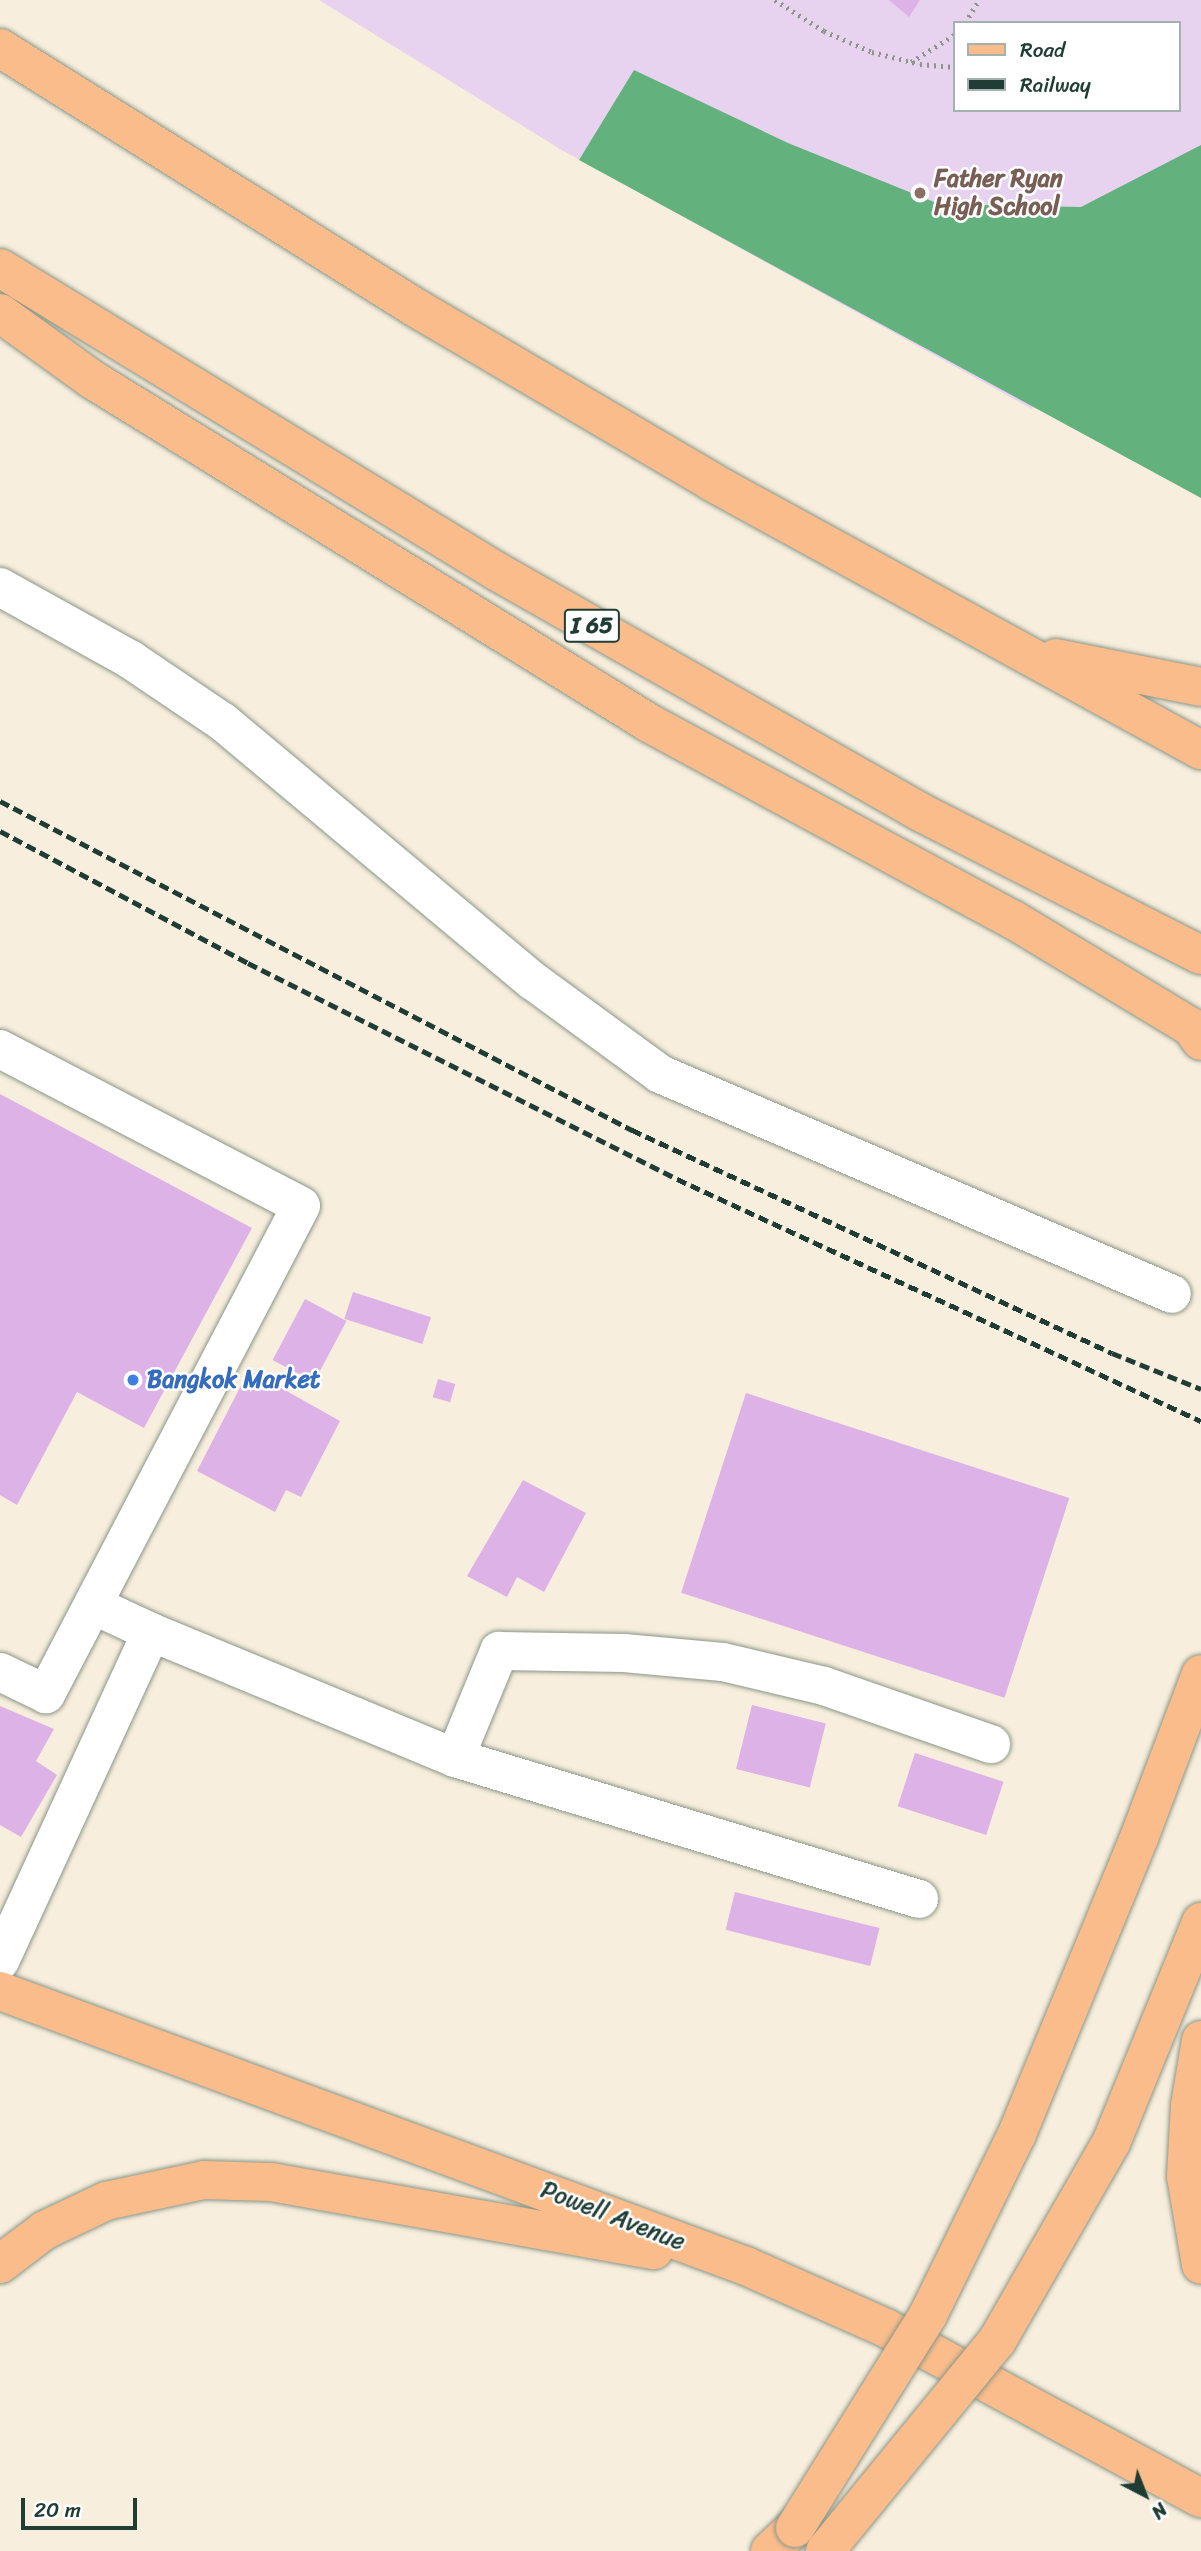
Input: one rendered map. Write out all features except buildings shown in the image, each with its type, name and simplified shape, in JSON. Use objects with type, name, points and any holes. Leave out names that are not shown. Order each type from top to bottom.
[{"type":"main road","points":[[0,48],[440,322],[712,482],[1201,750]]},
{"type":"main road","name":"I 65","points":[[0,268],[496,572],[922,813],[1201,955]]},
{"type":"main road","points":[[0,313],[93,380],[649,723],[1012,919],[1196,1034]]},
{"type":"main road","points":[[1016,650],[1201,687]]},
{"type":"main road","points":[[783,2540],[928,2315],[1017,2134],[1139,1838],[1201,1674]]},
{"type":"main road","points":[[825,2551],[997,2342],[1111,2143],[1201,1922]]},
{"type":"main road","name":"Powell Avenue","points":[[0,1992],[746,2266],[886,2328],[1201,2498]]},
{"type":"main road","points":[[1201,2040],[1190,2105],[1186,2176],[1201,2265]]},
{"type":"main road","points":[[0,2264],[45,2230],[106,2201],[171,2184],[238,2180],[746,2266]]},
{"type":"lane","points":[[0,587],[131,660],[222,722],[533,981],[660,1074],[726,1106],[1172,1294]]},
{"type":"lane","points":[[0,1049],[301,1206],[46,1694],[0,1672]]},
{"type":"lane","points":[[93,1605],[151,1632],[455,1758],[919,1899]]},
{"type":"lane","points":[[0,1961],[151,1632]]},
{"type":"lane","points":[[455,1758],[499,1651],[624,1653],[723,1662],[824,1686],[991,1744]]},
{"type":"path","points":[[775,0],[848,43],[911,62],[953,67]]},
{"type":"path","points":[[966,21],[979,0]]},
{"type":"path","points":[[911,62],[953,36]]},
{"type":"shaded area","name":"Father Ryan High School","points":[[319,0],[1201,0],[1201,225],[1032,409],[560,149]]},
{"type":"green space","points":[[634,70],[788,143],[939,204],[1081,207],[1201,145],[1201,498],[579,160]]},
{"type":"railway","points":[[0,801],[632,1130],[1112,1353],[1201,1389]]},
{"type":"railway","points":[[0,831],[248,963],[677,1179],[1201,1421]]},
{"type":"place","name":"Father Ryan High School","points":[[920,193]]},
{"type":"place","name":"Bangkok Market","points":[[133,1380]]}]
